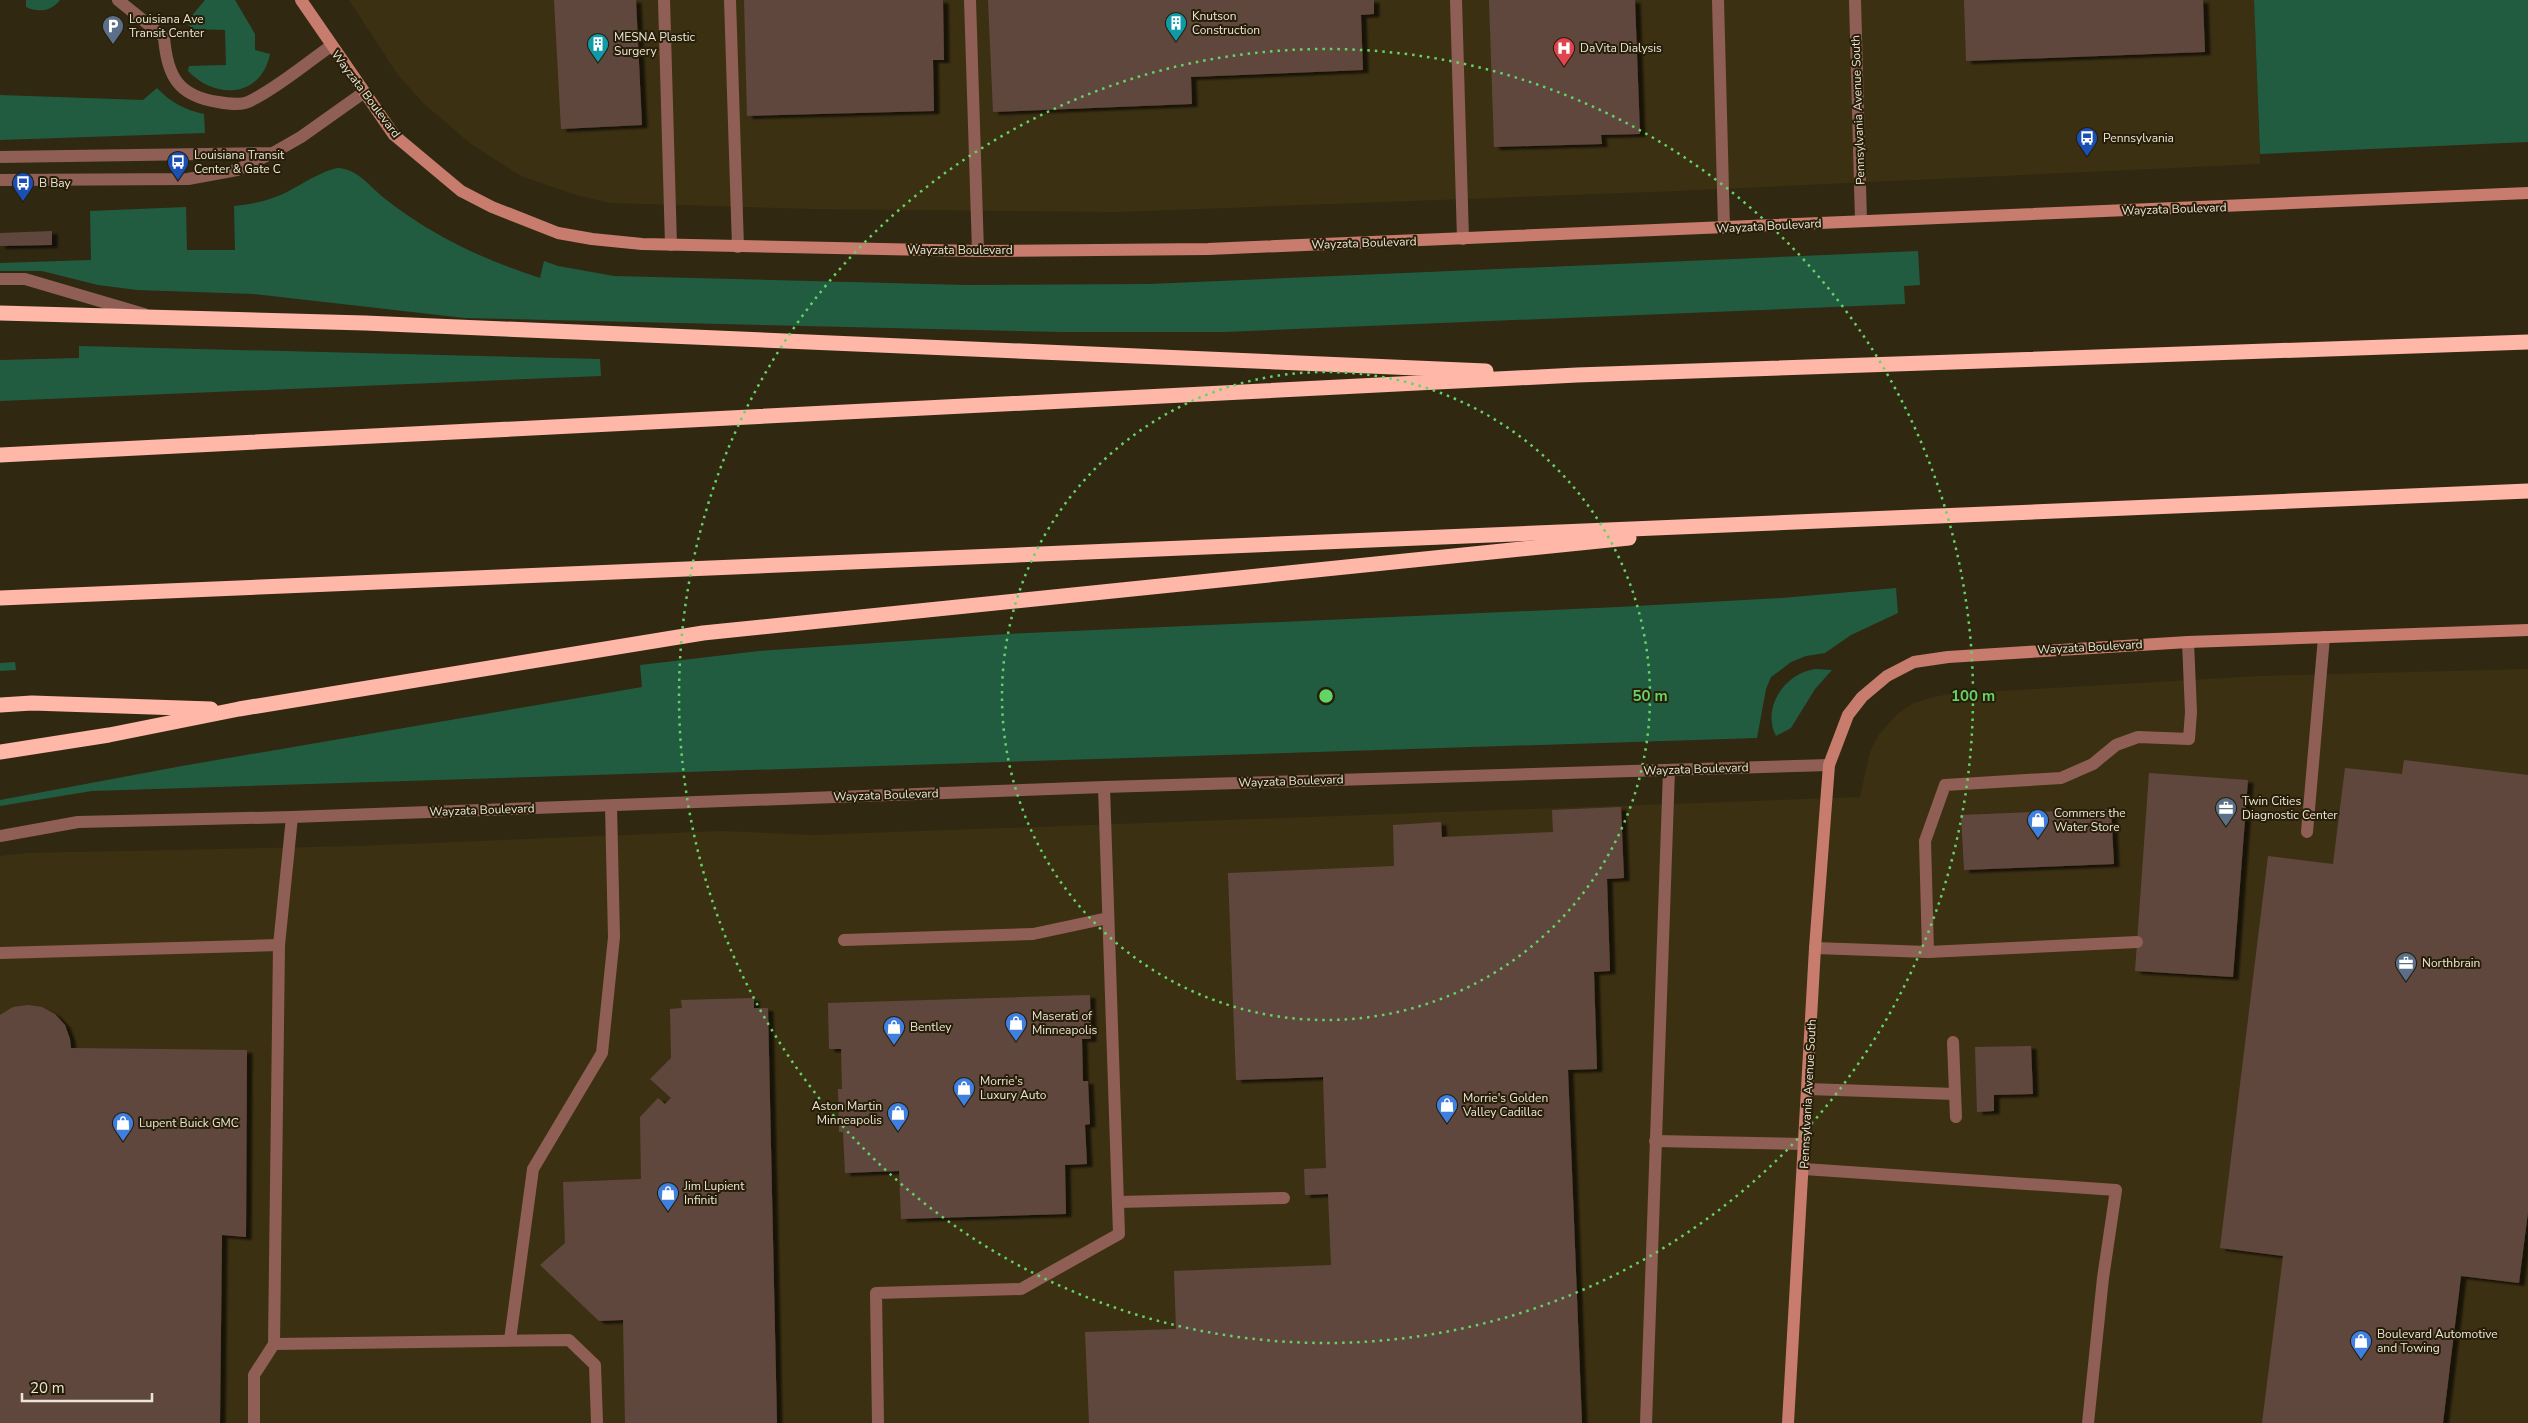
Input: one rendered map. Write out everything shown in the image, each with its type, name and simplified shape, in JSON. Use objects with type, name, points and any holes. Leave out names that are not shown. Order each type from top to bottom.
[{"type":"highway","points":[[0,313],[384,324],[1577,375]]},
{"type":"highway","points":[[0,455],[1577,375],[2528,342]]},
{"type":"highway","points":[[0,598],[2528,491]]},
{"type":"highway","points":[[0,752],[109,735],[239,709],[703,633],[1783,522]]},
{"type":"highway","points":[[0,705],[32,703],[239,709]]},
{"type":"street","points":[[118,0],[164,37],[166,61],[175,79],[187,93],[209,101],[230,104],[250,102],[331,46]]},
{"type":"street","name":"Wayzata Boulevard","points":[[301,0],[363,93],[394,135],[461,191],[492,207],[558,233],[592,239],[671,245],[738,247],[978,251],[1208,250],[2528,193]]},
{"type":"street","points":[[664,0],[671,245]]},
{"type":"street","points":[[730,0],[738,247]]},
{"type":"street","points":[[970,0],[978,251]]},
{"type":"street","points":[[1456,0],[1463,239]]},
{"type":"street","points":[[1718,0],[1724,228]]},
{"type":"street","name":"Pennsylvania Avenue South","points":[[1855,0],[1861,221]]},
{"type":"street","points":[[0,180],[188,179],[237,170],[273,153],[301,136],[363,93]]},
{"type":"street","points":[[0,157],[273,153]]},
{"type":"street","points":[[0,279],[25,279],[154,316]]},
{"type":"street","name":"Wayzata Boulevard","points":[[0,836],[78,822],[292,817],[1104,787],[1829,765],[1848,715],[1862,697],[1887,676],[1914,662],[1948,657],[2057,649],[2188,642],[2528,630]]},
{"type":"street","points":[[2307,832],[2324,637]]},
{"type":"street","points":[[1928,952],[1925,841],[1945,785],[2061,778],[2093,764],[2116,745],[2138,737],[2189,739],[2191,712],[2188,642]]},
{"type":"street","name":"Pennsylvania Avenue South","points":[[1788,1423],[1804,1169],[1815,948],[1829,765]]},
{"type":"street","points":[[1646,1423],[1669,770]]},
{"type":"street","points":[[878,1423],[876,1293],[1021,1290],[1119,1234],[1104,787]]},
{"type":"street","points":[[510,1340],[533,1169],[602,1053],[614,937],[611,806]]},
{"type":"street","points":[[254,1423],[254,1375],[274,1344],[279,946],[292,817]]},
{"type":"street","points":[[844,940],[1033,934],[1108,918]]},
{"type":"street","points":[[1815,948],[1928,952],[2137,942]]},
{"type":"street","points":[[0,952],[279,946]]},
{"type":"street","points":[[1954,1042],[1956,1116]]},
{"type":"street","points":[[1808,1088],[1955,1094]]},
{"type":"street","points":[[1655,1141],[1805,1144]]},
{"type":"street","points":[[1804,1169],[2116,1190],[2103,1278],[2088,1423]]},
{"type":"street","points":[[1118,1202],[1284,1198]]},
{"type":"street","points":[[274,1344],[569,1340],[595,1365],[596,1423]]},
{"type":"shaded area","points":[[349,0],[2254,0],[2260,164],[1676,191],[1118,212],[811,209],[611,203],[576,195],[521,176],[471,144],[423,103],[398,75]]},
{"type":"shaded area","points":[[2528,669],[2528,1423],[0,1423],[0,856],[26,853],[358,846],[721,831],[813,835],[1860,797],[1870,752],[1877,737],[1897,714],[1912,704],[1948,694],[2259,676]]},
{"type":"green space","points":[[26,0],[60,0],[49,9],[35,10],[26,7]]},
{"type":"green space","points":[[205,0],[235,0],[255,34],[255,50],[270,54],[265,69],[257,79],[247,86],[236,90],[211,87],[188,71],[189,66],[226,65],[225,30],[192,29],[188,24],[189,19]]},
{"type":"green space","points":[[2254,0],[2528,0],[2528,142],[2260,154]]},
{"type":"green space","points":[[157,88],[178,105],[204,114],[205,133],[0,140],[0,95],[143,100]]},
{"type":"green space","points":[[337,168],[351,171],[362,178],[402,212],[439,235],[498,263],[540,278],[544,261],[558,266],[614,276],[966,285],[1149,284],[1918,251],[1920,285],[1904,286],[1905,304],[1224,332],[1061,332],[465,318],[254,294],[137,290],[98,285],[42,271],[0,271],[0,263],[91,260],[90,211],[186,207],[187,250],[235,250],[234,206],[274,198],[317,175]]},
{"type":"green space","points":[[79,346],[600,359],[601,376],[0,401],[0,360],[79,358]]},
{"type":"green space","points":[[1896,588],[1898,613],[1851,635],[1825,653],[1806,656],[1791,662],[1771,677],[1766,689],[1757,738],[92,791],[0,806],[0,800],[182,766],[642,687],[640,665],[759,651],[1007,634],[1782,598]]},
{"type":"green space","points":[[15,662],[16,670],[0,671],[0,663]]},
{"type":"green space","points":[[1816,669],[1832,670],[1815,689],[1791,728],[1776,736],[1772,725],[1772,714],[1774,703],[1779,693],[1795,677]]},
{"type":"building","name":"MESNA Plastic Surgery","points":[[554,0],[636,0],[642,125],[561,129]]},
{"type":"building","points":[[744,0],[943,0],[944,60],[933,60],[934,111],[747,116]]},
{"type":"building","name":"Knutson Construction","points":[[988,0],[1374,0],[1374,14],[1361,15],[1363,70],[1191,77],[1192,104],[993,112]]},
{"type":"building","name":"DaVita Dialysis","points":[[1489,0],[1635,0],[1640,134],[1601,135],[1602,144],[1494,147]]},
{"type":"building","points":[[1964,0],[2203,0],[2205,52],[1966,61]]},
{"type":"building","points":[[52,231],[52,245],[0,246],[0,233]]},
{"type":"building","points":[[2404,760],[2528,775],[2528,1212],[2519,1283],[2461,1276],[2443,1423],[2262,1423],[2283,1256],[2220,1248],[2268,856],[2333,864],[2345,768],[2402,774]]},
{"type":"building","points":[[2149,773],[2248,780],[2233,977],[2135,971]]},
{"type":"building","name":"Morrie's Golden Valley Cadillac","points":[[1621,807],[1624,878],[1607,879],[1610,971],[1594,972],[1597,1069],[1568,1070],[1582,1423],[1089,1423],[1085,1332],[1176,1329],[1174,1271],[1331,1265],[1328,1194],[1305,1195],[1304,1169],[1326,1168],[1323,1077],[1236,1080],[1228,873],[1394,866],[1393,825],[1441,822],[1442,837],[1553,832],[1552,810]]},
{"type":"building","name":"Commers the Water Store","points":[[2111,809],[2114,864],[1964,870],[1961,815]]},
{"type":"building","name":"Morrie's Luxury Auto","points":[[1090,995],[1091,1039],[1082,1039],[1083,1081],[1088,1081],[1090,1124],[1085,1125],[1087,1164],[1065,1165],[1066,1214],[901,1219],[899,1171],[845,1173],[843,1132],[839,1132],[838,1089],[842,1089],[841,1049],[829,1049],[828,1003]]},
{"type":"building","name":"Jim Lupient Infiniti","points":[[754,998],[754,1008],[768,1008],[777,1423],[625,1423],[623,1320],[599,1321],[540,1265],[565,1243],[563,1182],[641,1179],[640,1117],[658,1098],[665,1104],[671,1098],[650,1079],[671,1058],[670,1009],[682,1008],[681,1000]]},
{"type":"building","name":"Lupent Buick GMC","points":[[28,1005],[42,1007],[55,1014],[65,1025],[71,1048],[247,1050],[246,1237],[222,1235],[220,1423],[0,1423],[0,1015],[13,1007]]},
{"type":"building","points":[[2031,1046],[2033,1094],[1994,1095],[1994,1111],[1977,1112],[1975,1047]]},
{"type":"place","name":"Knutson Construction","points":[[1176,42]]},
{"type":"place","name":"Louisiana Ave Transit Center","points":[[113,45]]},
{"type":"place","name":"MESNA Plastic Surgery","points":[[598,63]]},
{"type":"place","name":"DaVita Dialysis","points":[[1564,67]]},
{"type":"place","name":"Pennsylvania","points":[[2087,157]]},
{"type":"place","name":"Louisiana Transit Center & Gate C","points":[[178,181]]},
{"type":"place","name":"B Bay","points":[[23,202]]},
{"type":"place","name":"Twin Cities Diagnostic Center","points":[[2226,827]]},
{"type":"place","name":"Commers the Water Store","points":[[2038,839]]},
{"type":"place","name":"Northbrain","points":[[2406,982]]},
{"type":"place","name":"Maserati of Minneapolis","points":[[1016,1042]]},
{"type":"place","name":"Bentley","points":[[894,1046]]},
{"type":"place","name":"Morrie's Luxury Auto","points":[[964,1107]]},
{"type":"place","name":"Morrie's Golden Valley Cadillac","points":[[1447,1124]]},
{"type":"place","name":"Aston Martin Minneapolis","points":[[898,1132]]},
{"type":"place","name":"Lupent Buick GMC","points":[[123,1142]]},
{"type":"place","name":"Jim Lupient Infiniti","points":[[668,1212]]},
{"type":"place","name":"Boulevard Automotive and Towing","points":[[2361,1360]]}]
